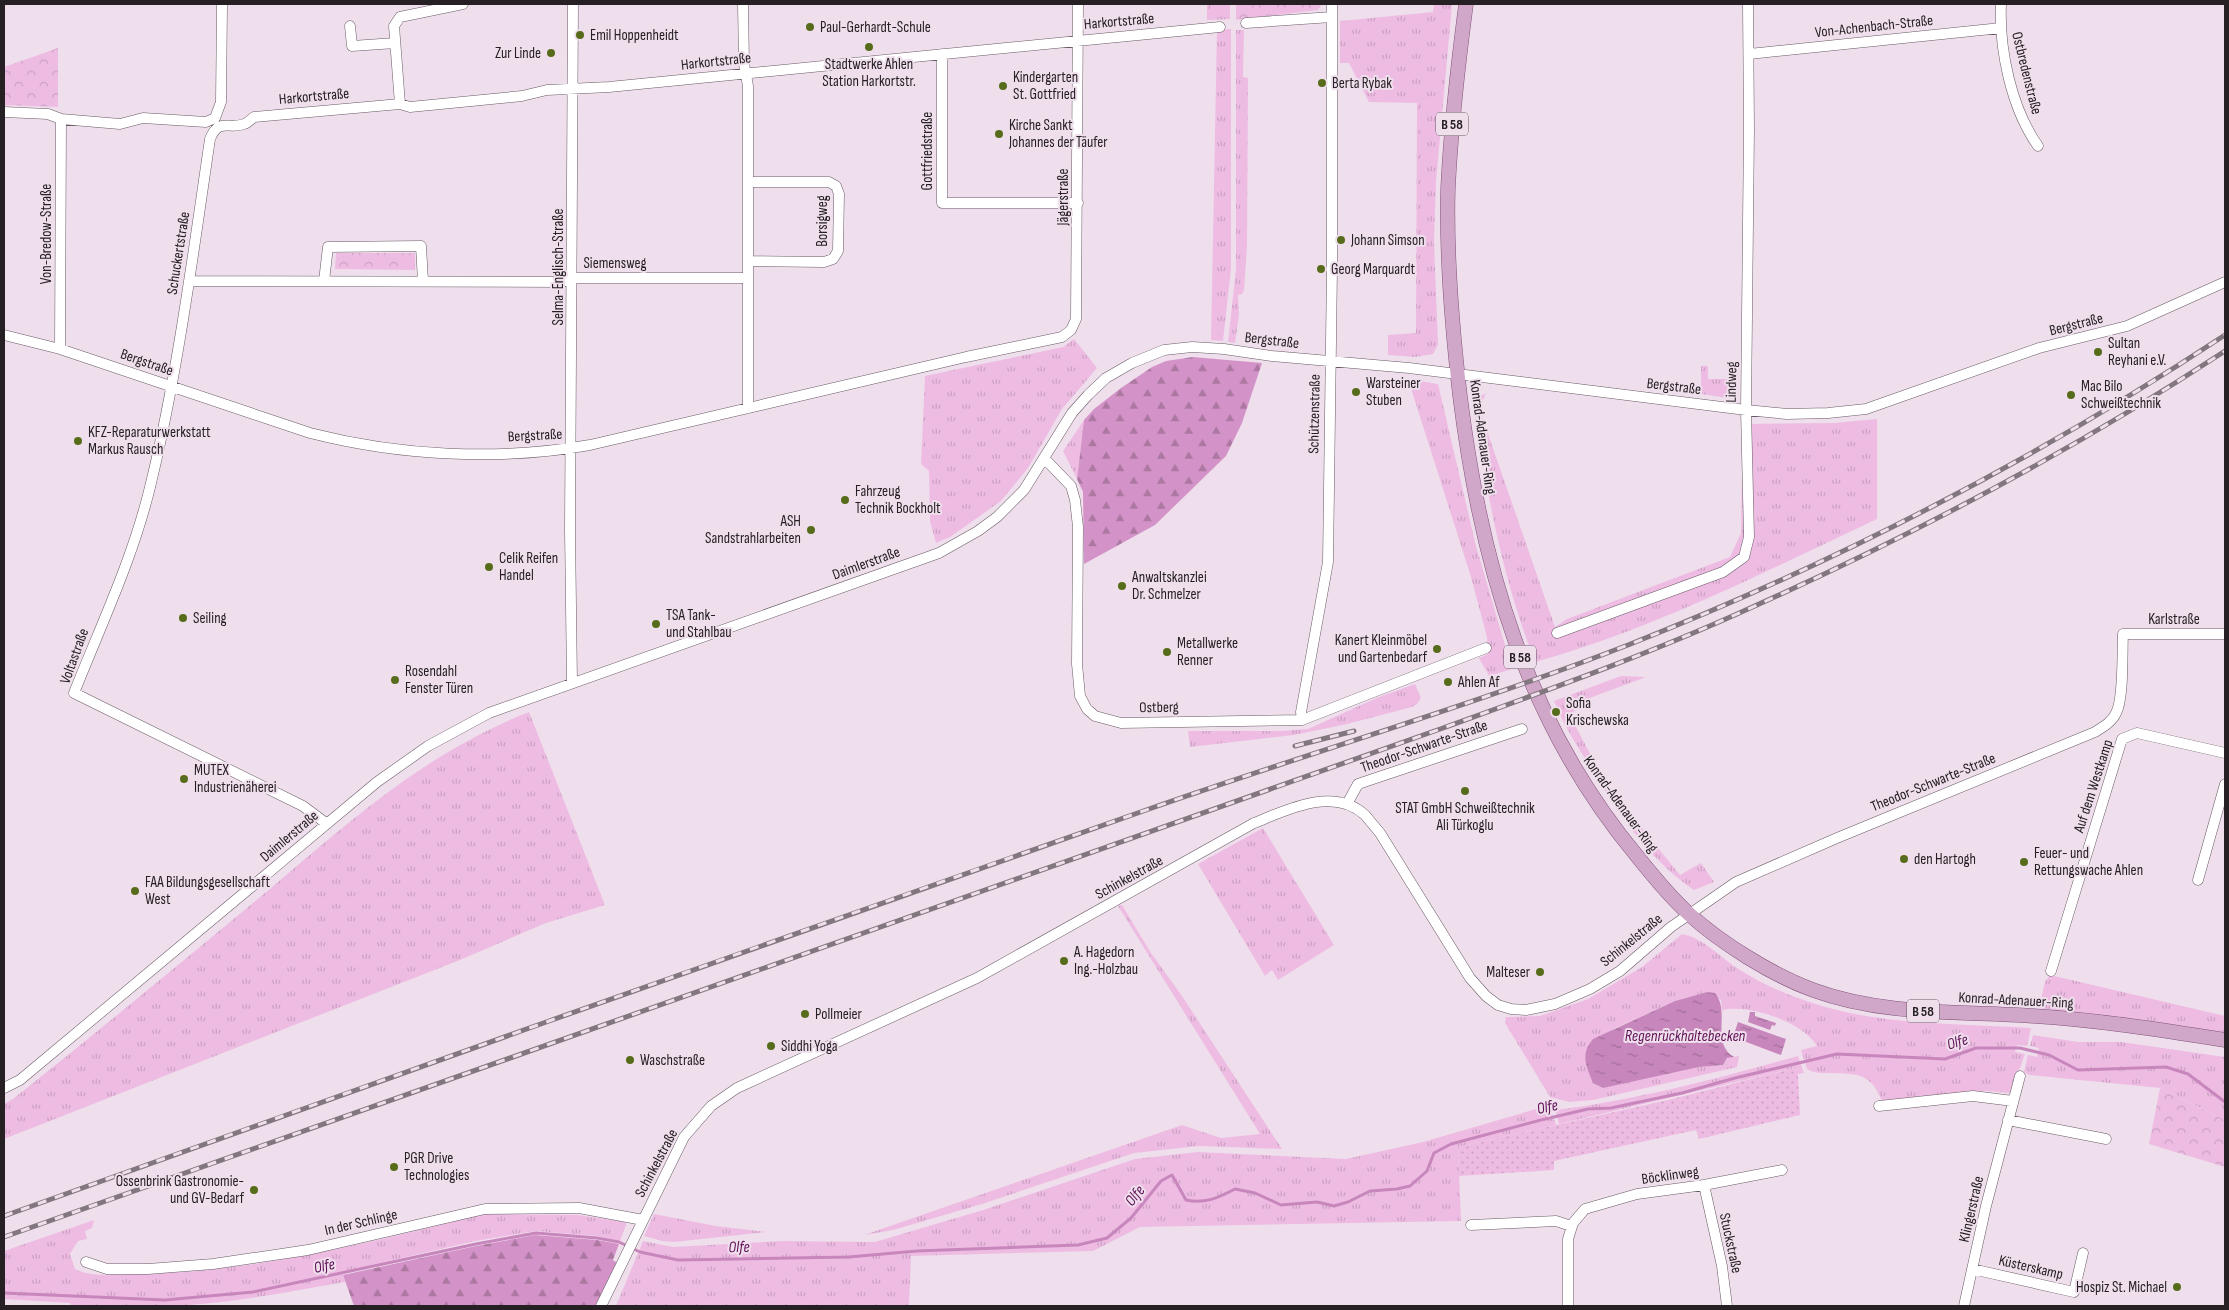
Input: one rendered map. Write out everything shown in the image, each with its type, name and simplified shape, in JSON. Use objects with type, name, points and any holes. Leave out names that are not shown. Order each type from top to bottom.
[{"type":"main road","name":"Konrad-Adenauer-Ring","points":[[1466,4],[1453,108],[1448,188],[1449,266],[1458,375],[1466,440],[1482,532],[1492,571],[1522,661],[1564,751],[1594,801],[1659,882],[1689,914],[1760,965],[1806,987],[1846,1000],[1880,1007],[2082,1020],[2225,1040]]},
{"type":"street","name":"Schuckertstraße","points":[[170,386],[189,281],[210,139],[217,122],[221,102],[222,4]]},
{"type":"street","points":[[400,104],[394,26],[400,16],[463,4]]},
{"type":"street","name":"Selma-Englisch-Straße","points":[[572,683],[570,530],[573,278],[573,4]]},
{"type":"street","points":[[743,4],[745,73],[748,86],[748,408]]},
{"type":"street","name":"Jägerstraße","points":[[1071,330],[1076,319],[1078,4]]},
{"type":"street","name":"Schützenstraße","points":[[1302,720],[1301,712],[1328,562],[1332,268],[1332,4]]},
{"type":"street","name":"Lindweg","points":[[1557,633],[1723,572],[1744,557],[1749,537],[1746,410],[1748,4]]},
{"type":"street","name":"Ostbredenstraße","points":[[2001,4],[2001,37],[2016,104],[2026,129],[2038,146]]},
{"type":"street","points":[[1246,23],[1332,17]]},
{"type":"street","points":[[350,26],[352,46],[396,43]]},
{"type":"street","name":"Harkortstraße","points":[[4,112],[48,114],[61,119],[120,124],[143,118],[244,125],[254,117],[400,104],[410,107],[522,96],[547,90],[745,73],[1220,27]]},
{"type":"street","name":"Von-Achenbach-Straße","points":[[1749,54],[2001,28]]},
{"type":"street","name":"Gottfriedstraße","points":[[942,54],[942,203],[1078,203]]},
{"type":"street","name":"Von-Bredow-Straße","points":[[60,349],[61,119]]},
{"type":"street","name":"Borsigweg","points":[[749,182],[828,182],[836,186],[839,194],[838,250],[833,259],[824,262],[749,262]]},
{"type":"street","points":[[324,282],[328,247],[421,246],[423,281]]},
{"type":"street","name":"Siemensweg","points":[[189,281],[562,282],[573,278],[748,278]]},
{"type":"street","name":"Bergstraße","points":[[1106,378],[1149,355],[1178,348],[1224,349],[1746,410],[1797,414],[1828,414],[1866,409],[2039,348],[2127,326],[2225,282]]},
{"type":"street","name":"Bergstraße","points":[[4,336],[60,349],[310,433],[411,452],[492,453],[572,448],[1062,336],[1071,330]]},
{"type":"street","name":"Daimlerstraße","points":[[4,1088],[20,1080],[377,782],[436,742],[489,713],[897,568],[959,543],[978,531],[1004,510],[1024,490],[1072,413],[1106,378]]},
{"type":"street","name":"Voltastraße","points":[[170,386],[159,454],[138,527],[74,694],[303,806],[327,824]]},
{"type":"street","name":"Ostberg","points":[[1044,458],[1071,486],[1075,500],[1078,527],[1077,664],[1080,696],[1087,709],[1104,720],[1121,722],[1302,720],[1486,648]]},
{"type":"street","name":"Theodor-Schwarte-Straße","points":[[1689,914],[1736,882],[1837,838],[2095,732],[2108,724],[2117,713],[2120,697],[2123,634]]},
{"type":"street","name":"Karlstraße","points":[[2123,634],[2225,634]]},
{"type":"street","name":"Theodor-Schwarte-Straße","points":[[1348,804],[1358,784],[1522,729]]},
{"type":"street","name":"Auf dem Westkamp","points":[[2051,971],[2122,739],[2137,733],[2225,753]]},
{"type":"street","points":[[2198,880],[2225,784]]},
{"type":"street","name":"Schinkelstraße","points":[[601,1306],[684,1137],[711,1106],[737,1088],[977,978],[1254,823],[1311,803],[1328,801],[1348,804],[1364,815],[1380,833],[1470,978],[1486,996],[1498,1005],[1511,1009],[1526,1010],[1555,1004],[1590,989],[1620,971],[1689,914]]},
{"type":"street","name":"Klingerstraße","points":[[1964,1306],[2020,1076]]},
{"type":"street","points":[[1879,1106],[1973,1096],[2013,1101]]},
{"type":"street","points":[[2008,1120],[2106,1139]]},
{"type":"street","name":"Böcklinweg","points":[[1571,1226],[1578,1216],[1594,1205],[1637,1194],[1704,1185],[1782,1170]]},
{"type":"street","name":"Stuckstraße","points":[[1704,1185],[1722,1268],[1727,1306]]},
{"type":"street","name":"In der Schlinge","points":[[86,1262],[107,1269],[148,1269],[213,1264],[308,1250],[485,1209],[579,1208],[643,1220]]},
{"type":"street","points":[[1471,1225],[1556,1221],[1571,1226],[1568,1238],[1568,1306]]},
{"type":"street","name":"Küsterskamp","points":[[1972,1269],[2074,1292],[2083,1254]]},
{"type":"green space","points":[[1207,4],[1230,4],[1230,19],[1207,20]]},
{"type":"green space","points":[[1236,4],[1322,4],[1318,10],[1236,20]]},
{"type":"green space","points":[[1434,4],[1452,4],[1436,182],[1434,241],[1438,345],[1433,354],[1415,357],[1388,355],[1388,335],[1416,333],[1417,103],[1369,102],[1349,63],[1340,63],[1340,21],[1433,12]]},
{"type":"green space","points":[[1231,29],[1231,269],[1223,341],[1211,340],[1217,30]]},
{"type":"green space","points":[[1236,30],[1244,30],[1243,77],[1248,78],[1247,247],[1244,290],[1242,294],[1238,295],[1239,315],[1235,343],[1228,342],[1236,269]]},
{"type":"green space","points":[[58,48],[58,107],[4,105],[4,67]]},
{"type":"green space","points":[[336,253],[415,253],[415,270],[335,269]]},
{"type":"green space","points":[[1074,339],[1097,368],[1062,409],[1028,468],[1001,501],[950,537],[936,543],[930,521],[929,471],[921,464],[925,376],[1063,347]]},
{"type":"green space","points":[[1193,357],[1262,363],[1242,423],[1226,456],[1155,525],[1084,564],[1083,492],[1077,479],[1084,420],[1094,409],[1152,367],[1166,361]]},
{"type":"green space","points":[[1701,366],[1708,366],[1708,379],[1731,379],[1731,366],[1738,366],[1737,396],[1728,398],[1701,394]]},
{"type":"green space","points":[[1408,379],[1438,384],[1476,546],[1512,669],[1489,676],[1479,658],[1488,654],[1487,637],[1471,577]]},
{"type":"green space","points":[[1486,393],[1479,408],[1555,627],[1567,619],[1730,557],[1741,533],[1743,424],[1834,423],[1877,419],[1877,519],[1709,598],[1666,616],[1579,649],[1535,662],[1514,600],[1490,504],[1475,407],[1477,398]]},
{"type":"green space","points":[[1084,420],[1077,479],[1063,451]]},
{"type":"green space","points":[[1621,676],[1646,677],[1579,702],[1571,718],[1607,785],[1680,875],[1701,863],[1714,882],[1694,890],[1662,864],[1622,817],[1575,742],[1561,718],[1554,701]]},
{"type":"green space","points":[[1415,684],[1421,698],[1412,707],[1347,724],[1294,735],[1190,747],[1188,731],[1281,731],[1308,729],[1379,697]]},
{"type":"green space","points":[[529,712],[605,905],[546,923],[460,960],[4,1139],[4,1104],[13,1099],[106,1024],[354,818],[419,770],[490,729]]},
{"type":"green space","points":[[1263,828],[1334,945],[1278,980],[1272,970],[1265,976],[1198,864]]},
{"type":"green space","points":[[1122,905],[1151,953],[1182,996],[1282,1149],[1199,1146],[1134,1153],[982,1204],[893,1230],[864,1235],[1182,1125],[1221,1138],[1260,1134],[1118,906]]},
{"type":"green space","points":[[1682,934],[1704,943],[1758,981],[1790,995],[1826,1007],[1855,1014],[1913,1022],[2031,1028],[2027,1046],[2017,1045],[2015,1052],[2025,1054],[2011,1093],[1986,1091],[1882,1101],[1872,1084],[1860,1076],[1816,1072],[1807,1069],[1801,1050],[1817,1046],[1810,1037],[1799,1029],[1774,1016],[1760,1012],[1733,1009],[1722,1010],[1721,1000],[1707,992],[1675,1001],[1613,1029],[1699,1067],[1723,1065],[1727,1058],[1739,1056],[1737,1067],[1593,1100],[1569,1102],[1550,1097],[1505,1023],[1506,1017],[1540,1016],[1588,999],[1642,967]]},
{"type":"green space","points":[[2050,975],[2225,1016],[2225,1033],[2144,1020],[2039,1008],[2045,982]]},
{"type":"green space","points":[[2033,1035],[2078,1042],[2121,1042],[2225,1057],[2225,1120],[2160,1088],[2029,1075],[2024,1072],[2028,1055],[2037,1057],[2039,1048],[2030,1046]]},
{"type":"green space","points":[[1798,1056],[1804,1073],[1798,1074],[1795,1068],[1559,1124],[1555,1110],[1647,1094]]},
{"type":"green space","points":[[1795,1068],[1798,1074],[1800,1115],[1699,1139],[1696,1130],[1554,1161],[1554,1170],[1459,1176],[1458,1147],[1672,1099]]},
{"type":"green space","points":[[2160,1088],[2225,1120],[2225,1167],[2149,1144]]},
{"type":"green space","points":[[1543,1107],[1551,1111],[1556,1125],[1458,1147],[1461,1221],[1140,1227],[1093,1251],[911,1256],[909,1306],[616,1306],[643,1241],[673,1247],[782,1241],[875,1242],[983,1210],[1135,1159],[1198,1152],[1346,1159],[1423,1142]]},
{"type":"green space","points":[[485,1214],[578,1215],[625,1222],[626,1225],[620,1241],[597,1236],[536,1231],[475,1241],[342,1272],[345,1282],[229,1301],[175,1306],[130,1307],[71,1306],[70,1303],[4,1299],[4,1251],[94,1220],[92,1228],[85,1231],[87,1239],[78,1241],[70,1254],[75,1269],[89,1274],[112,1275],[179,1272],[268,1262],[355,1245]]},
{"type":"green space","points":[[654,1214],[716,1226],[767,1232],[674,1242],[662,1241],[644,1236]]},
{"type":"green space","points":[[535,1235],[597,1240],[619,1244],[613,1260],[617,1263],[596,1306],[354,1306],[343,1275],[476,1246]]},
{"type":"water","name":"Regenrückhaltebecken","points":[[1707,992],[1715,993],[1719,1001],[1723,1043],[1727,1051],[1734,1057],[1727,1058],[1723,1065],[1699,1067],[1603,1088],[1593,1083],[1586,1066],[1585,1055],[1593,1039],[1675,1001]]},
{"type":"water","points":[[1750,1012],[1755,1012],[1755,1016],[1776,1023],[1775,1026],[1772,1025],[1770,1030],[1748,1022]]},
{"type":"water","points":[[1738,1022],[1786,1039],[1781,1055],[1733,1037]]},
{"type":"waterway","name":"Olfe","points":[[4,1293],[165,1300],[253,1292],[536,1233],[597,1238],[619,1242],[640,1252],[678,1260],[849,1257],[917,1251],[1078,1245],[1107,1238],[1131,1218],[1161,1181],[1172,1175],[1186,1200],[1199,1201],[1211,1199],[1235,1189],[1255,1193],[1281,1205],[1317,1202],[1334,1206],[1348,1202],[1370,1191],[1410,1186],[1427,1171],[1434,1153],[1451,1144],[1588,1109],[1611,1108],[1682,1093],[1735,1078],[1837,1054],[1945,1059],[1976,1048],[2020,1048],[2049,1055],[2078,1070],[2166,1067],[2188,1074],[2225,1102]]},
{"type":"railway","points":[[4,1216],[1006,859],[1209,788],[1449,709],[1628,645],[1783,579],[1934,505],[2009,466],[2082,424],[2225,335]]},
{"type":"railway","points":[[4,1237],[1443,728],[1664,645],[1800,585],[1987,492],[2108,424],[2225,351]]},
{"type":"railway","points":[[1295,746],[1354,731]]},
{"type":"place","name":"Paul-Gerhardt-Schule","points":[[810,27]]},
{"type":"place","name":"Emil Hoppenheidt","points":[[580,35]]},
{"type":"place","name":"Stadtwerke Ahlen Station Harkortstr.","points":[[869,47]]},
{"type":"place","name":"Zur Linde","points":[[551,53]]},
{"type":"place","name":"Berta Rybak","points":[[1322,83]]},
{"type":"place","name":"Kindergarten St. Gottfried","points":[[1003,86]]},
{"type":"place","name":"Kirche Sankt Johannes der Täufer","points":[[999,134]]},
{"type":"place","name":"Johann Simson","points":[[1341,240]]},
{"type":"place","name":"Georg Marquardt","points":[[1321,269]]},
{"type":"place","name":"Sultan Reyhani e.V.","points":[[2098,352]]},
{"type":"place","name":"Warsteiner Stuben","points":[[1356,392]]},
{"type":"place","name":"Mac Bilo Schweißtechnik","points":[[2071,395]]},
{"type":"place","name":"KFZ-Reparaturwerkstatt Markus Rausch","points":[[78,441]]},
{"type":"place","name":"Fahrzeug Technik Bockholt","points":[[845,500]]},
{"type":"place","name":"ASH Sandstrahlarbeiten","points":[[811,530]]},
{"type":"place","name":"Celik Reifen Handel","points":[[489,567]]},
{"type":"place","name":"Anwaltskanzlei Dr. Schmelzer","points":[[1122,586]]},
{"type":"place","name":"Seiling","points":[[183,618]]},
{"type":"place","name":"TSA Tank- und Stahlbau","points":[[656,624]]},
{"type":"place","name":"Kanert Kleinmöbel und Gartenbedarf","points":[[1437,649]]},
{"type":"place","name":"Metallwerke Renner","points":[[1167,652]]},
{"type":"place","name":"Rosendahl Fenster Türen","points":[[395,680]]},
{"type":"place","name":"Ahlen Af","points":[[1448,682]]},
{"type":"place","name":"Sofia Krischewska","points":[[1556,712]]},
{"type":"place","name":"MUTEX Industrienäherei","points":[[184,779]]},
{"type":"place","name":"STAT GmbH Schweißtechnik Ali Türkoglu","points":[[1465,791]]},
{"type":"place","name":"den Hartogh","points":[[1904,859]]},
{"type":"place","name":"Feuer- und Rettungswache Ahlen","points":[[2024,862]]},
{"type":"place","name":"FAA Bildungsgesellschaft West","points":[[135,891]]},
{"type":"place","name":"A. Hagedorn Ing.-Holzbau","points":[[1064,961]]},
{"type":"place","name":"Malteser","points":[[1540,972]]},
{"type":"place","name":"Pollmeier","points":[[805,1014]]},
{"type":"place","name":"Siddhi Yoga","points":[[771,1046]]},
{"type":"place","name":"Waschstraße","points":[[630,1060]]},
{"type":"place","name":"PGR Drive Technologies","points":[[394,1167]]},
{"type":"place","name":"Ossenbrink Gastronomie- und GV-Bedarf","points":[[254,1190]]},
{"type":"place","name":"Hospiz St. Michael","points":[[2177,1287]]}]
